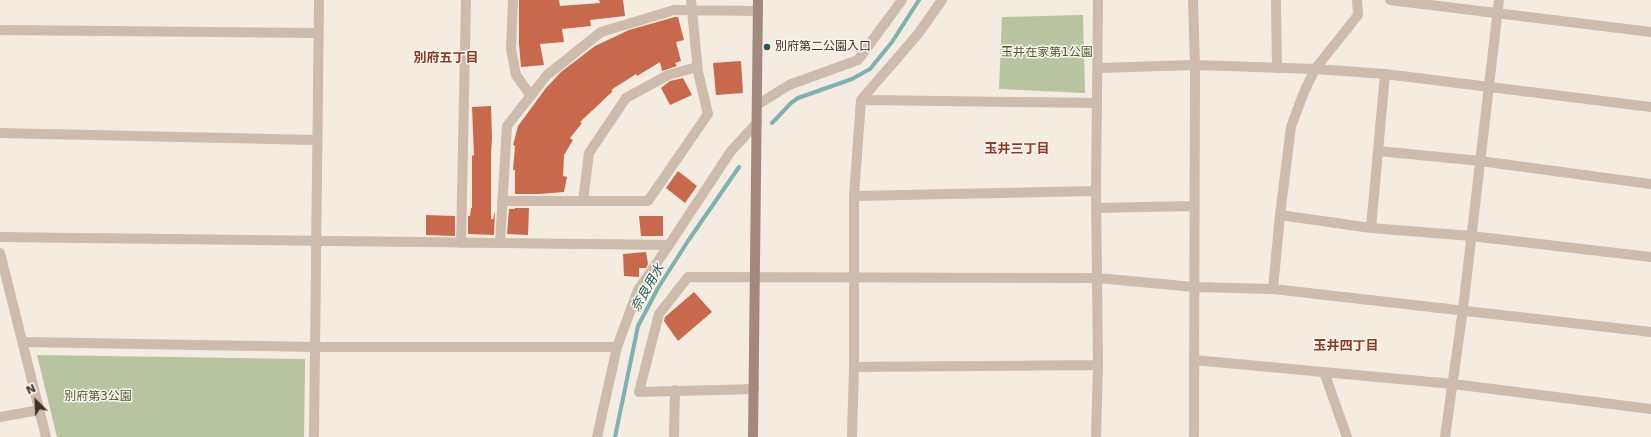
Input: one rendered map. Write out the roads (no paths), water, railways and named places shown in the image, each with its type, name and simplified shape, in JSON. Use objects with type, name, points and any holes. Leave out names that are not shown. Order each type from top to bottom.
[{"type":"street","points":[[314,437],[319,0]]},
{"type":"street","points":[[461,243],[466,0]]},
{"type":"street","points":[[513,0],[511,49],[516,75],[531,96]]},
{"type":"street","points":[[753,437],[758,0]]},
{"type":"street","points":[[757,105],[789,85],[858,60],[902,0]]},
{"type":"street","points":[[852,437],[854,367],[854,196],[861,100],[918,34],[942,0]]},
{"type":"street","points":[[1096,437],[1098,365],[1096,191],[1098,0]]},
{"type":"street","points":[[1193,0],[1195,65],[1194,437]]},
{"type":"street","points":[[1276,0],[1277,68]]},
{"type":"street","points":[[1274,289],[1280,215],[1292,127],[1304,92],[1315,69],[1358,15],[1357,0]]},
{"type":"street","points":[[1390,0],[1498,12],[1651,32]]},
{"type":"street","points":[[1444,437],[1453,384],[1490,87],[1499,0]]},
{"type":"street","points":[[500,243],[507,126],[548,75],[601,32],[674,10],[691,5],[758,12]]},
{"type":"street","points":[[502,201],[648,201],[708,114],[697,67],[691,5]]},
{"type":"street","points":[[0,30],[318,34]]},
{"type":"street","points":[[1098,68],[1195,65],[1315,69],[1385,74],[1651,107]]},
{"type":"street","points":[[583,201],[589,153],[626,98],[668,75],[697,67]]},
{"type":"street","points":[[1371,228],[1385,74]]},
{"type":"street","points":[[861,100],[1097,103]]},
{"type":"street","points":[[597,437],[617,347],[638,290],[731,151],[757,123]]},
{"type":"street","points":[[0,132],[317,140]]},
{"type":"street","points":[[1378,151],[1480,161],[1651,184]]},
{"type":"street","points":[[854,196],[1096,191]]},
{"type":"street","points":[[1096,208],[1194,206]]},
{"type":"street","points":[[1280,215],[1371,228],[1471,236],[1651,257]]},
{"type":"street","points":[[0,237],[669,245]]},
{"type":"street","points":[[0,253],[46,437]]},
{"type":"street","points":[[754,389],[639,392],[659,314],[688,277],[1098,278],[1194,287],[1274,289],[1462,309],[1651,332]]},
{"type":"street","points":[[23,342],[315,347],[617,347]]},
{"type":"street","points":[[1194,360],[1453,384],[1651,409]]},
{"type":"street","points":[[854,367],[1098,365]]},
{"type":"street","points":[[1324,372],[1347,437]]},
{"type":"street","points":[[674,390],[674,437]]},
{"type":"street","points":[[0,417],[39,410]]},
{"type":"waterway","name":"奈良用水","points":[[772,123],[791,103],[798,98],[852,79],[870,69],[892,42],[919,0]]},
{"type":"waterway","name":"奈良用水","points":[[615,437],[638,326],[658,288],[688,241],[739,167]]},
{"type":"place","name":"別府第二公園入口","points":[[767,47]]},
{"type":"district","name":"別府五丁目","points":[[446,59]]},
{"type":"district","name":"玉井三丁目","points":[[1017,150]]},
{"type":"district","name":"玉井四丁目","points":[[1346,347]]},
{"type":"park label","name":"玉井在家第1公園","points":[[1047,53]]},
{"type":"park label","name":"別府第3公園","points":[[98,397]]}]
